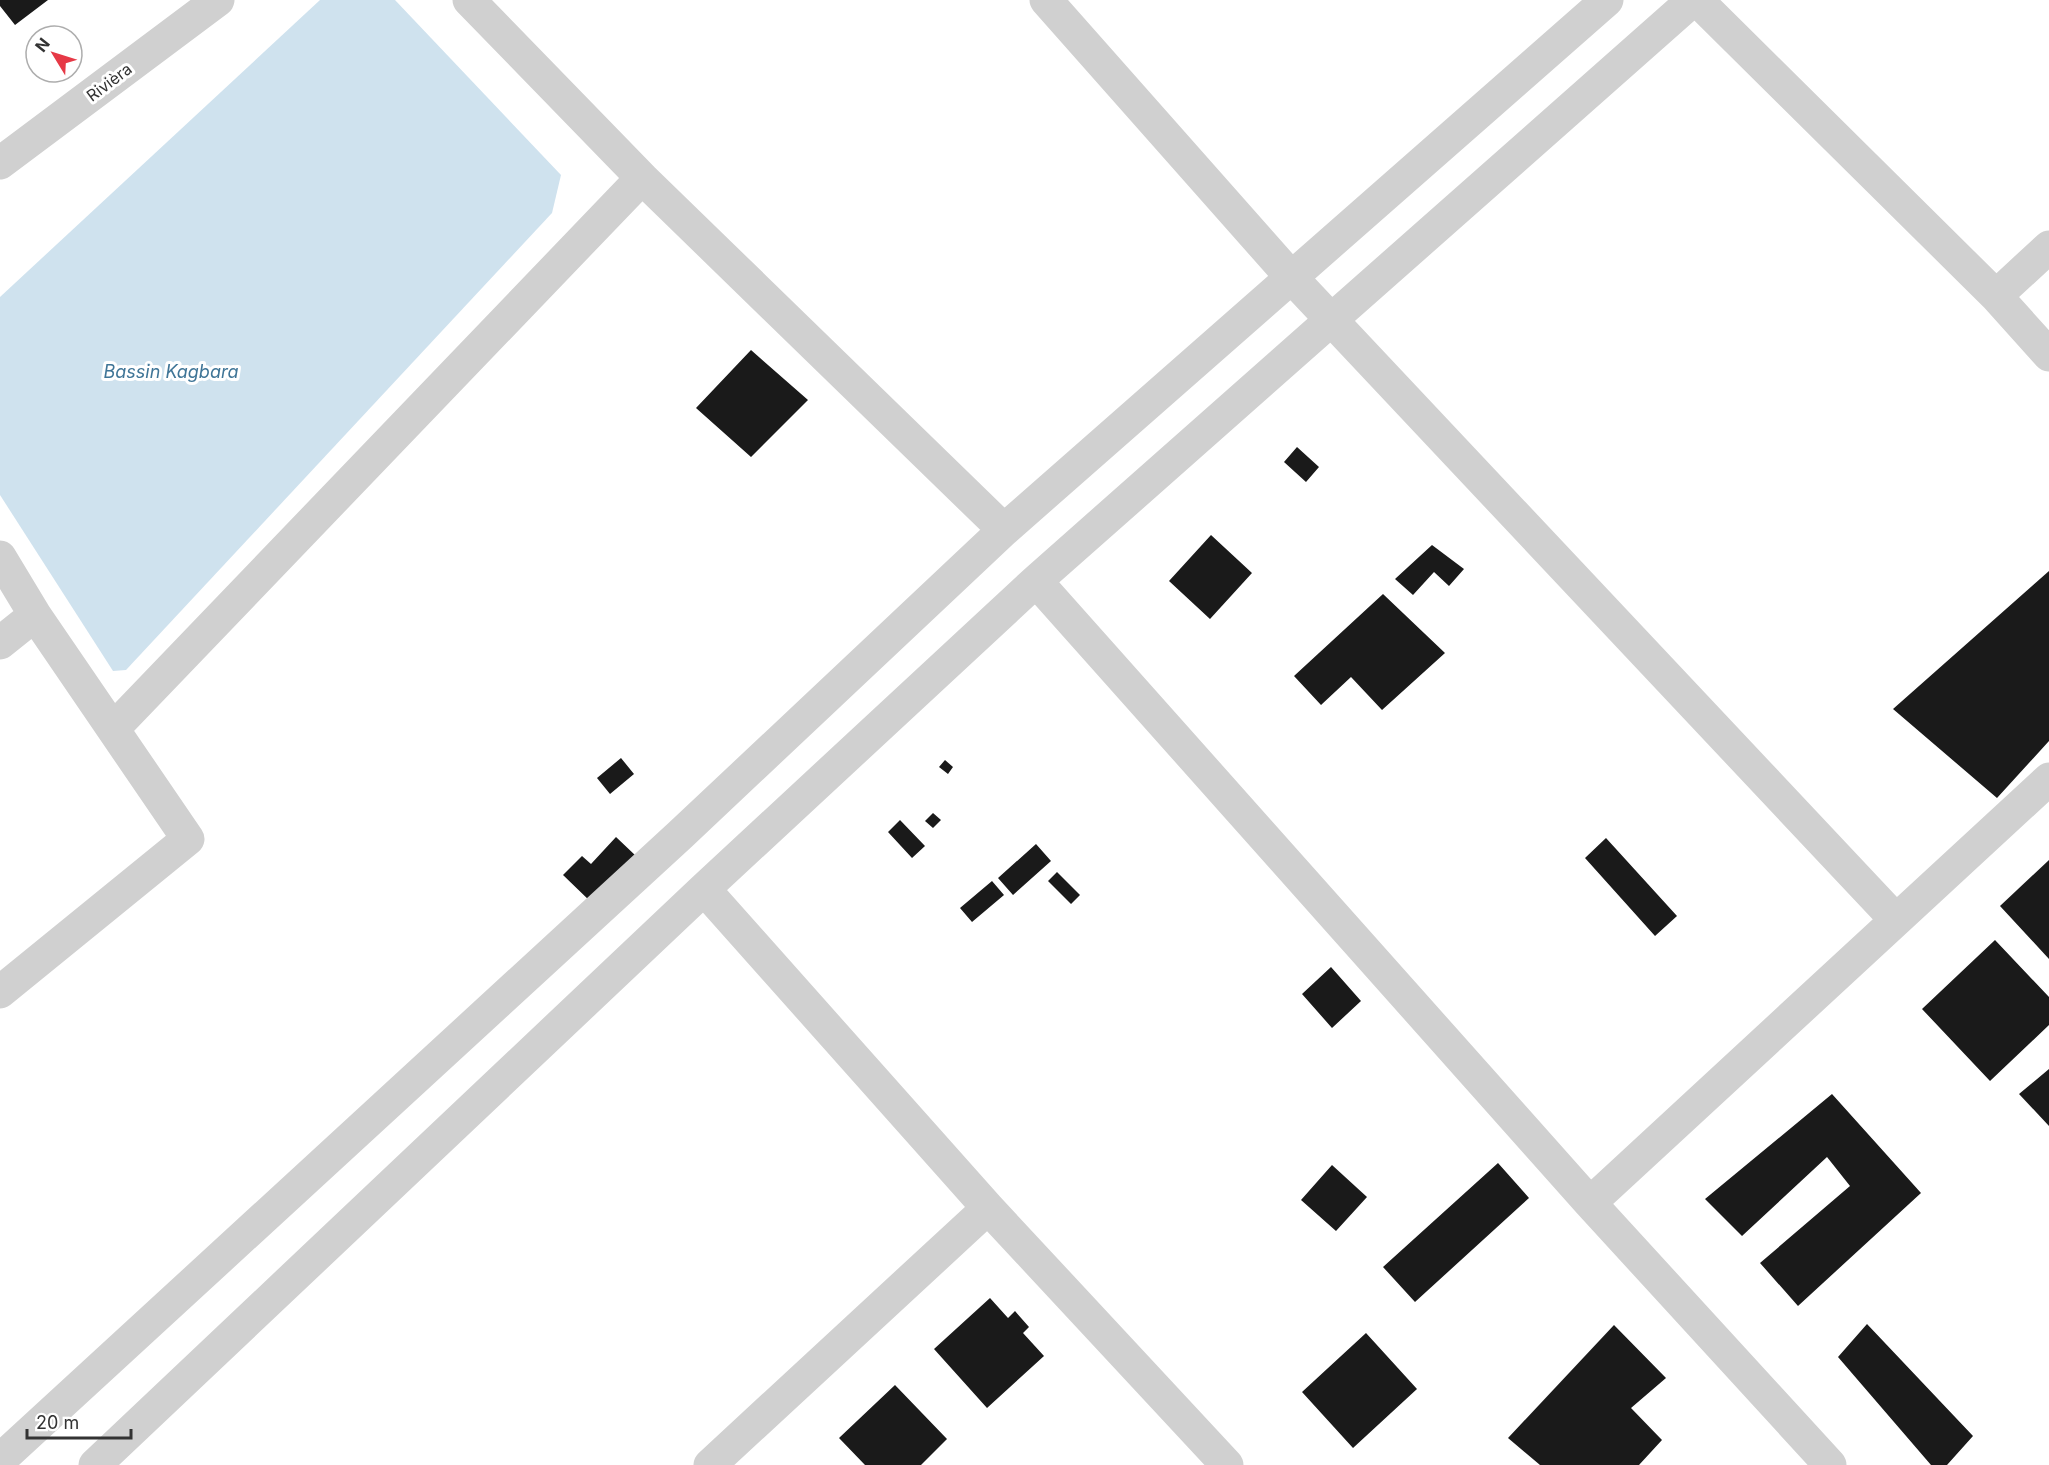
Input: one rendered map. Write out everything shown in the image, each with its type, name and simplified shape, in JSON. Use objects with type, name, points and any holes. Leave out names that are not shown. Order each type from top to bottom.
[{"type":"street","points":[[469,0],[642,178],[1004,530]]},
{"type":"street","points":[[1046,0],[1292,278],[1896,920]]},
{"type":"street","points":[[3,1460],[680,836],[1004,530],[1607,0]]},
{"type":"street","points":[[95,1465],[704,889],[1036,581],[1695,0],[1996,296],[2049,355]]},
{"type":"street","name":"Rivièra","points":[[0,163],[205,4]]},
{"type":"street","points":[[113,729],[642,178]]},
{"type":"street","points":[[1996,296],[2049,247]]},
{"type":"street","points":[[0,558],[35,615],[188,839],[0,992]]},
{"type":"street","points":[[1036,581],[1590,1203],[1830,1465]]},
{"type":"street","points":[[0,643],[35,615]]},
{"type":"street","points":[[1590,1203],[2049,779]]},
{"type":"street","points":[[704,889],[988,1208],[1227,1465]]},
{"type":"street","points":[[710,1465],[988,1208]]},
{"type":"water","name":"Bassin Kagbara","points":[[320,0],[395,0],[561,175],[552,213],[126,670],[113,671],[0,495],[0,297]]},
{"type":"building","points":[[0,0],[48,0],[15,25],[0,6]]},
{"type":"building","points":[[751,350],[808,400],[751,457],[696,408]]},
{"type":"building","points":[[1297,447],[1319,467],[1306,482],[1284,462]]},
{"type":"building","points":[[1211,535],[1252,573],[1210,619],[1169,581]]},
{"type":"building","points":[[1432,545],[1464,569],[1449,586],[1434,572],[1413,595],[1395,579]]},
{"type":"building","points":[[2049,571],[2049,741],[1997,798],[1893,709]]},
{"type":"building","points":[[1383,594],[1445,653],[1382,710],[1351,677],[1321,705],[1294,676]]},
{"type":"building","points":[[621,758],[634,774],[610,794],[597,778]]},
{"type":"building","points":[[945,760],[953,767],[948,774],[939,767]]},
{"type":"building","points":[[933,813],[941,820],[933,828],[925,821]]},
{"type":"building","points":[[900,820],[925,846],[912,858],[888,832]]},
{"type":"building","points":[[616,837],[636,856],[592,903],[563,875],[582,856],[591,864]]},
{"type":"building","points":[[1606,838],[1677,916],[1655,936],[1585,858]]},
{"type":"building","points":[[1036,844],[1051,861],[1013,895],[998,878]]},
{"type":"building","points":[[2049,860],[2049,959],[2000,906]]},
{"type":"building","points":[[1057,872],[1080,895],[1071,904],[1048,881]]},
{"type":"building","points":[[992,881],[1004,895],[972,922],[960,908]]},
{"type":"building","points":[[1995,940],[2049,997],[2049,1025],[1990,1081],[1922,1009]]},
{"type":"building","points":[[1331,967],[1361,1001],[1332,1028],[1302,994]]},
{"type":"building","points":[[2049,1069],[2049,1126],[2019,1094]]},
{"type":"building","points":[[1832,1094],[1921,1193],[1798,1306],[1760,1263],[1850,1186],[1827,1157],[1742,1236],[1705,1199]]},
{"type":"building","points":[[1498,1163],[1529,1198],[1415,1302],[1383,1267]]},
{"type":"building","points":[[1332,1165],[1367,1197],[1336,1231],[1301,1200]]},
{"type":"building","points":[[990,1298],[1008,1318],[1015,1311],[1029,1327],[1023,1333],[1044,1356],[987,1408],[934,1349]]},
{"type":"building","points":[[1867,1324],[1973,1436],[1947,1465],[1931,1465],[1838,1357]]},
{"type":"building","points":[[1614,1325],[1666,1378],[1631,1408],[1662,1440],[1639,1465],[1540,1465],[1508,1438]]},
{"type":"building","points":[[1366,1333],[1417,1389],[1353,1448],[1302,1392]]},
{"type":"building","points":[[895,1385],[947,1439],[921,1465],[865,1465],[839,1438]]}]
